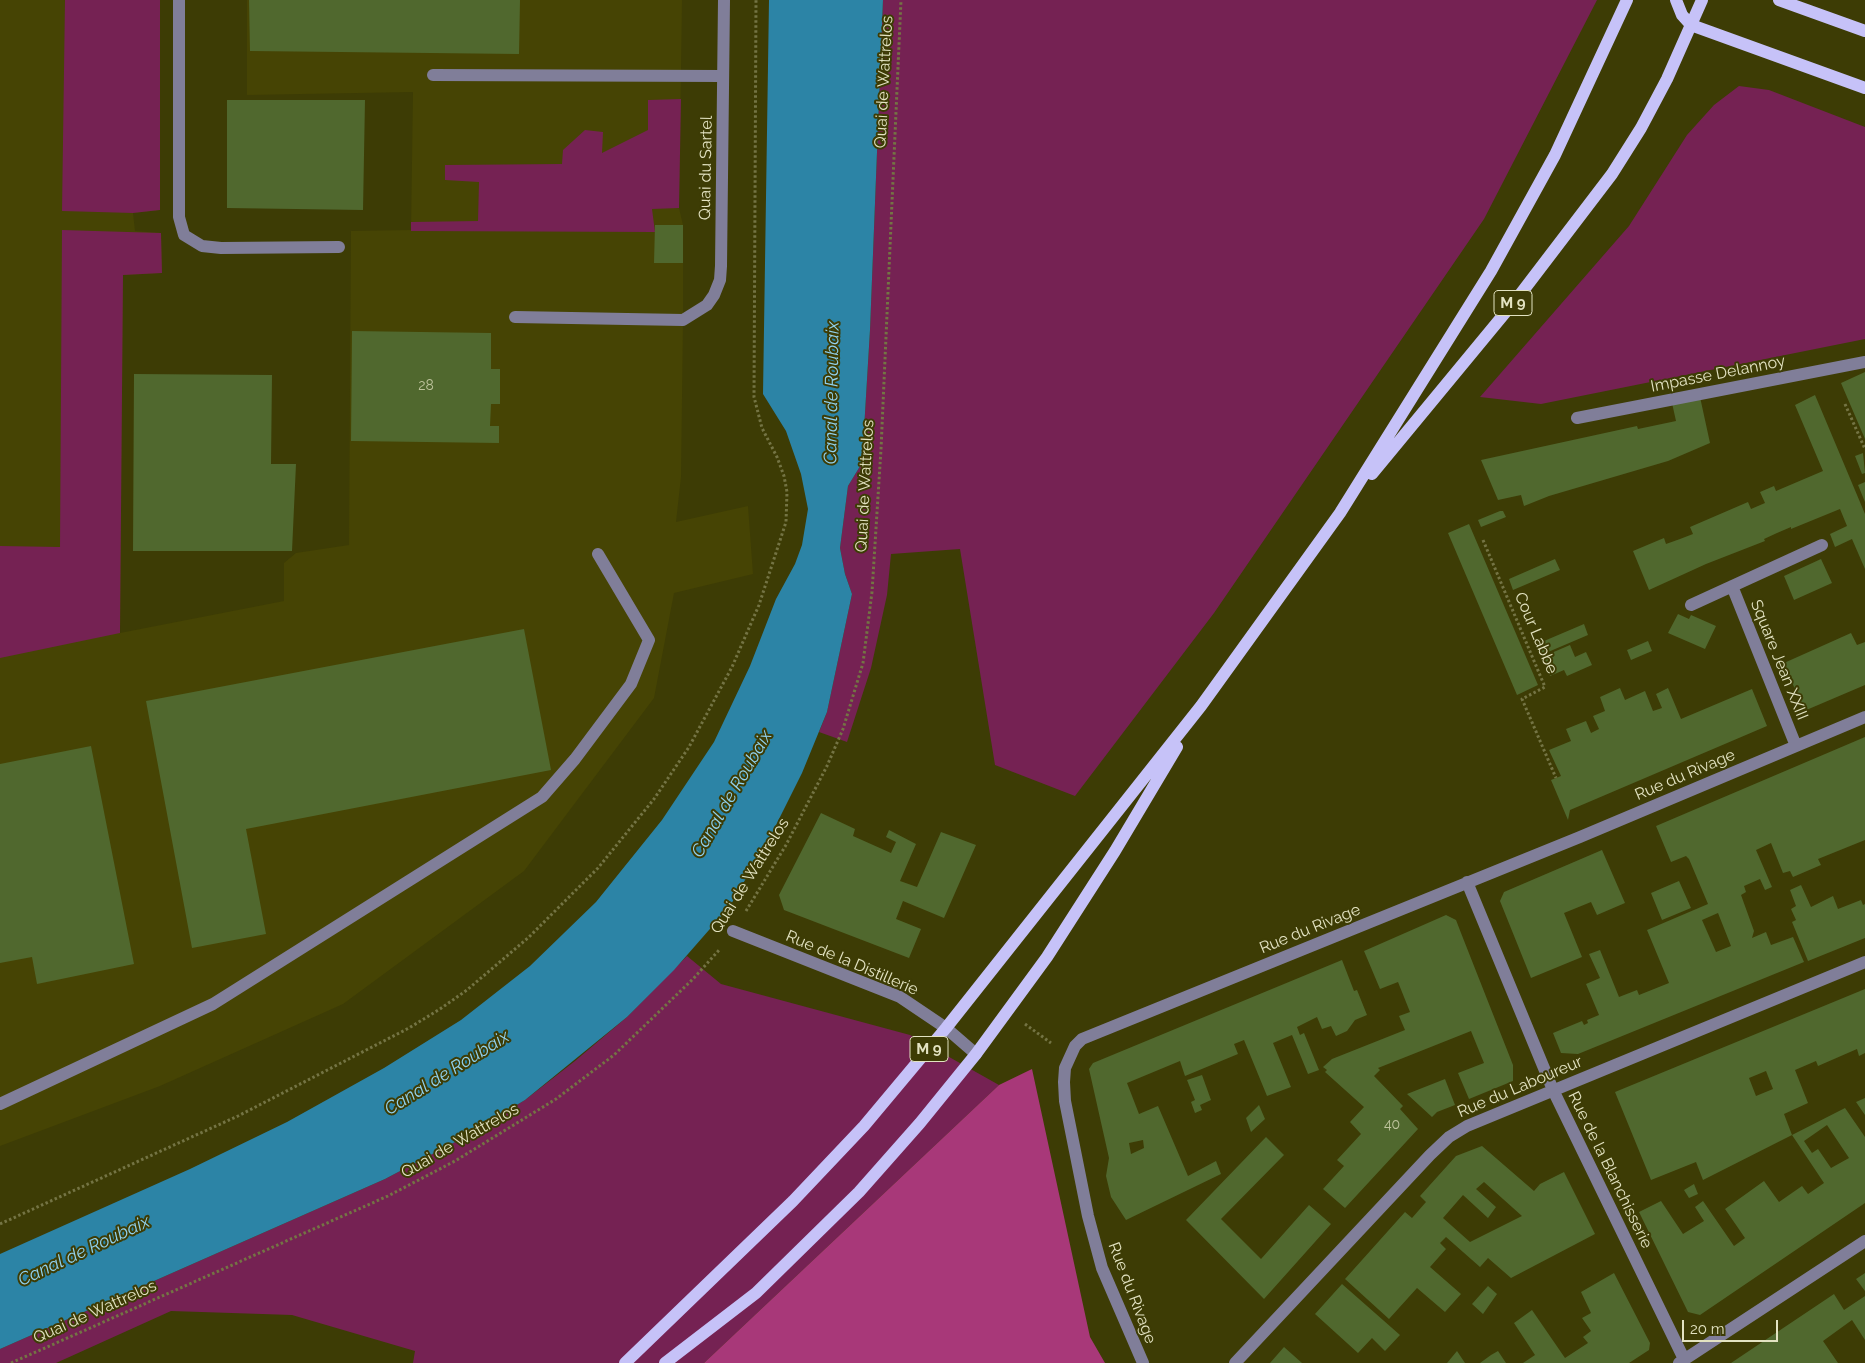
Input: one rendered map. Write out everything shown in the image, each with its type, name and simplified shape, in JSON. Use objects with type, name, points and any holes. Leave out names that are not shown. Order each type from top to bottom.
[{"type":"main road","points":[[1676,0],[1682,15],[1691,25],[1865,88]]},
{"type":"main road","name":"M 9","points":[[626,1363],[833,1160],[946,1028],[1201,706],[1340,513],[1519,296],[1612,174],[1641,128],[1667,79],[1702,0]]},
{"type":"main road","points":[[1779,0],[1865,31]]},
{"type":"main road","name":"M 9","points":[[1340,513],[1491,271],[1531,202],[1628,1]]},
{"type":"main road","name":"M 9","points":[[665,1363],[756,1293],[823,1229],[920,1123],[976,1054],[1030,982],[1093,887],[1201,706]]},
{"type":"street","points":[[179,0],[179,217],[184,235],[202,246],[339,247]]},
{"type":"street","name":"Quai du Sartel","points":[[514,317],[683,320],[707,305],[720,280],[724,0]]},
{"type":"street","points":[[434,75],[723,76]]},
{"type":"street","name":"Impasse Delannoy","points":[[1577,418],[1865,362]]},
{"type":"street","name":"Square Jean XXIII","points":[[1691,605],[1822,545]]},
{"type":"street","points":[[0,1104],[213,1004],[542,797],[575,759],[631,684],[649,640],[598,554]]},
{"type":"street","name":"Square Jean XXIII","points":[[1732,586],[1796,746]]},
{"type":"street","name":"Rue du Rivage","points":[[1143,1363],[1102,1268],[1088,1216],[1065,1101],[1065,1068],[1075,1046],[1082,1039],[1467,882],[1865,716]]},
{"type":"street","name":"Rue de la Blanchisserie","points":[[1467,882],[1552,1090],[1682,1361]]},
{"type":"street","name":"Rue de la Distillerie","points":[[733,931],[900,997],[946,1028],[976,1054]]},
{"type":"street","name":"Rue du Laboureur","points":[[1235,1363],[1449,1137],[1467,1126],[1552,1090],[1865,962]]},
{"type":"street","points":[[1682,1361],[1865,1241]]},
{"type":"path","points":[[0,1224],[238,1116],[409,1028],[440,1009],[467,990],[529,937],[598,868],[654,800],[694,740],[732,667],[759,605],[786,522],[787,492],[784,476],[777,457],[762,428],[754,398],[756,0]]},
{"type":"path","name":"Quai de Wattrelos","points":[[11,1363],[419,1182],[496,1138],[556,1099],[614,1054],[693,979],[733,931],[790,837],[827,766],[843,729],[863,663],[872,592],[881,449],[901,0]]},
{"type":"path","points":[[1846,404],[1865,449]]},
{"type":"path","name":"Cour Labbe","points":[[1483,540],[1545,687],[1522,699],[1556,778]]},
{"type":"shaded area","points":[[0,0],[160,0],[160,210],[133,213],[135,231],[161,233],[162,273],[123,275],[120,633],[284,601],[284,563],[296,553],[349,545],[351,231],[411,230],[413,92],[247,95],[247,0],[682,0],[679,208],[683,225],[683,320],[681,477],[676,522],[748,506],[753,574],[674,593],[654,698],[524,871],[343,1004],[160,1086],[0,1146]]},
{"type":"shaded area","points":[[65,0],[160,0],[160,210],[133,213],[62,211]]},
{"type":"shaded area","points":[[883,0],[1597,0],[1484,219],[1214,613],[1075,796],[995,765],[960,549],[891,554],[887,595],[871,668],[847,742],[819,732],[827,712],[852,594],[845,574],[840,548],[848,486],[862,463],[870,330]]},
{"type":"shaded area","points":[[1739,86],[1769,90],[1865,127],[1865,339],[1541,404],[1480,397],[1629,226],[1687,135],[1714,105]]},
{"type":"shaded area","points":[[681,99],[679,208],[652,209],[655,232],[411,231],[411,222],[478,221],[479,182],[445,180],[445,165],[562,164],[563,150],[585,130],[603,132],[602,153],[648,130],[648,100]]},
{"type":"shaded area","points":[[62,230],[161,233],[162,273],[123,275],[120,633],[0,658],[0,546],[60,547]]},
{"type":"shaded area","points":[[687,956],[721,984],[910,1035],[999,1085],[704,1363],[413,1363],[415,1351],[292,1315],[171,1311],[56,1363],[0,1363],[0,1349],[385,1179],[457,1141],[525,1100],[575,1061],[627,1017]]},
{"type":"shaded area","points":[[1032,1069],[1090,1337],[1105,1363],[704,1363],[999,1085]]},
{"type":"water","name":"Canal de Roubaix","points":[[769,0],[883,0],[870,330],[862,463],[848,486],[840,548],[845,574],[852,594],[827,712],[802,773],[771,835],[730,906],[674,970],[627,1017],[525,1100],[457,1141],[385,1179],[0,1349],[0,1254],[190,1169],[287,1122],[384,1068],[461,1020],[530,966],[596,902],[662,820],[714,742],[750,666],[776,599],[795,564],[802,545],[808,509],[801,474],[786,431],[763,394]]},
{"type":"building","points":[[249,0],[520,0],[519,54],[250,51]]},
{"type":"building","points":[[227,100],[365,100],[363,210],[227,208]]},
{"type":"building","points":[[655,225],[683,225],[683,263],[654,263]]},
{"type":"building","points":[[352,331],[491,333],[491,369],[500,369],[500,404],[491,404],[490,426],[499,426],[499,443],[351,441]]},
{"type":"building","points":[[1865,372],[1865,439],[1841,383]]},
{"type":"building","points":[[134,374],[272,375],[271,464],[296,464],[292,551],[133,551]]},
{"type":"building","points":[[1815,395],[1865,514],[1865,569],[1852,539],[1835,547],[1830,534],[1847,526],[1840,509],[1791,529],[1791,527],[1764,539],[1765,541],[1706,564],[1649,590],[1633,551],[1664,538],[1666,544],[1693,534],[1690,527],[1748,502],[1751,509],[1765,503],[1760,492],[1774,486],[1776,491],[1823,471],[1795,405]]},
{"type":"building","points":[[1700,397],[1710,443],[1668,461],[1549,496],[1524,506],[1521,495],[1498,500],[1481,460],[1637,426],[1638,429],[1676,421],[1672,403]]},
{"type":"building","points":[[1863,453],[1865,473],[1862,474],[1855,456]]},
{"type":"building","points":[[1865,482],[1865,502],[1858,485]]},
{"type":"building","points":[[1503,511],[1506,517],[1481,527],[1478,520]]},
{"type":"building","points":[[1469,524],[1538,685],[1517,695],[1448,533]]},
{"type":"building","points":[[1555,559],[1560,570],[1513,590],[1509,579]]},
{"type":"building","points":[[1821,559],[1832,583],[1794,600],[1784,576]]},
{"type":"building","points":[[1678,614],[1689,619],[1691,615],[1716,626],[1705,649],[1668,633]]},
{"type":"building","points":[[1584,624],[1588,635],[1541,655],[1537,644]]},
{"type":"building","points":[[524,629],[551,770],[246,829],[266,934],[192,948],[146,701]]},
{"type":"building","points":[[1851,633],[1857,645],[1865,642],[1865,685],[1804,711],[1784,663]]},
{"type":"building","points":[[1648,641],[1652,651],[1631,660],[1627,650]]},
{"type":"building","points":[[1570,645],[1575,657],[1586,652],[1592,665],[1567,676],[1564,670],[1550,676],[1542,657]]},
{"type":"building","points":[[1620,688],[1625,700],[1645,691],[1653,711],[1662,708],[1656,694],[1668,688],[1681,719],[1752,689],[1767,726],[1570,810],[1568,820],[1551,780],[1561,776],[1549,750],[1571,741],[1566,729],[1586,721],[1591,733],[1599,729],[1593,716],[1605,711],[1600,697]]},
{"type":"building","points":[[1865,737],[1865,840],[1818,859],[1821,865],[1793,877],[1790,871],[1783,873],[1771,843],[1756,850],[1772,887],[1765,890],[1760,879],[1744,886],[1746,892],[1741,895],[1754,931],[1752,938],[1766,932],[1771,945],[1793,937],[1804,962],[1578,1054],[1561,1053],[1553,1033],[1582,1021],[1584,1025],[1588,1023],[1587,1020],[1599,1015],[1586,984],[1600,978],[1589,954],[1600,950],[1619,997],[1637,990],[1639,995],[1669,983],[1647,930],[1708,904],[1689,859],[1686,856],[1671,862],[1656,826]],"holes":[[[1718,913],[1731,946],[1716,952],[1702,920]]]},
{"type":"building","points":[[91,746],[134,964],[37,984],[32,957],[0,963],[0,764]]},
{"type":"building","points":[[821,813],[855,829],[853,836],[891,853],[896,842],[886,837],[889,830],[916,844],[900,881],[917,887],[941,832],[976,845],[944,918],[903,901],[896,919],[921,929],[909,958],[784,910],[779,895]]},
{"type":"building","points":[[1602,850],[1625,903],[1597,915],[1591,902],[1564,913],[1582,957],[1531,978],[1500,901],[1504,892]]},
{"type":"building","points":[[1679,881],[1691,908],[1662,920],[1651,893]]},
{"type":"building","points":[[1801,885],[1811,907],[1833,896],[1838,909],[1861,900],[1863,905],[1865,904],[1865,938],[1808,961],[1792,922],[1796,920],[1791,909],[1796,906],[1790,890]]},
{"type":"building","points":[[1446,915],[1456,920],[1513,1065],[1513,1081],[1469,1099],[1458,1073],[1484,1063],[1471,1031],[1378,1068],[1380,1070],[1374,1076],[1403,1106],[1400,1109],[1418,1129],[1345,1208],[1323,1189],[1344,1166],[1337,1160],[1361,1134],[1350,1122],[1364,1107],[1325,1072],[1327,1070],[1323,1067],[1332,1059],[1405,1030],[1399,1016],[1410,1012],[1398,982],[1380,989],[1364,951]]},
{"type":"building","points":[[1342,960],[1354,991],[1357,990],[1367,1015],[1355,1020],[1347,1031],[1336,1036],[1331,1026],[1322,1029],[1317,1017],[1297,1027],[1300,1035],[1304,1033],[1319,1070],[1308,1074],[1292,1035],[1273,1043],[1291,1087],[1267,1096],[1244,1040],[1234,1044],[1238,1054],[1185,1076],[1180,1061],[1127,1083],[1139,1114],[1158,1106],[1188,1176],[1216,1161],[1221,1174],[1126,1220],[1111,1197],[1106,1176],[1109,1158],[1089,1069],[1093,1063]],"holes":[[[1143,1140],[1144,1148],[1131,1154],[1129,1143]]]},
{"type":"building","points":[[1865,989],[1865,1053],[1859,1056],[1857,1049],[1818,1066],[1816,1061],[1795,1070],[1808,1103],[1784,1114],[1792,1135],[1703,1180],[1696,1162],[1651,1180],[1615,1092]],"holes":[[[1766,1071],[1773,1089],[1756,1096],[1749,1078]]]},
{"type":"building","points":[[1202,1075],[1211,1100],[1200,1105],[1202,1110],[1195,1113],[1191,1102],[1195,1100],[1187,1080]]},
{"type":"building","points":[[1445,1079],[1455,1105],[1437,1112],[1432,1117],[1407,1094]]},
{"type":"building","points":[[1865,1098],[1865,1115],[1856,1102]]},
{"type":"building","points":[[1259,1105],[1265,1119],[1251,1132],[1246,1118]]},
{"type":"building","points":[[1845,1108],[1865,1137],[1865,1203],[1700,1315],[1688,1312],[1639,1212],[1661,1201],[1683,1234],[1704,1221],[1695,1207],[1703,1201],[1734,1246],[1745,1238],[1725,1209],[1764,1181],[1779,1202],[1802,1186],[1808,1194],[1824,1183],[1792,1135]],"holes":[[[1827,1125],[1849,1158],[1831,1168],[1818,1149],[1812,1153],[1804,1141]]]},
{"type":"building","points":[[1266,1137],[1284,1155],[1221,1219],[1261,1259],[1309,1205],[1331,1224],[1264,1299],[1186,1220]]},
{"type":"building","points":[[1482,1146],[1534,1191],[1540,1184],[1564,1172],[1595,1234],[1511,1278],[1488,1258],[1480,1267],[1446,1237],[1440,1243],[1446,1249],[1430,1267],[1461,1294],[1445,1312],[1417,1288],[1389,1319],[1345,1279],[1405,1212],[1412,1218],[1426,1202],[1420,1196],[1456,1156]],"holes":[[[1484,1182],[1522,1216],[1470,1242],[1443,1218],[1463,1195],[1488,1218],[1496,1207],[1476,1189]]]},
{"type":"building","points":[[1694,1184],[1698,1194],[1689,1198],[1684,1190]]},
{"type":"building","points":[[1614,1273],[1650,1343],[1649,1350],[1629,1363],[1523,1363],[1535,1355],[1514,1323],[1532,1310],[1565,1358],[1588,1343],[1583,1337],[1591,1331],[1582,1318],[1591,1313],[1581,1292]]},
{"type":"building","points":[[1865,1273],[1865,1291],[1856,1279]]},
{"type":"building","points":[[1342,1284],[1400,1335],[1385,1351],[1372,1338],[1358,1353],[1315,1314]]},
{"type":"building","points":[[1488,1286],[1497,1294],[1483,1314],[1472,1304]]},
{"type":"building","points":[[1834,1294],[1844,1310],[1865,1296],[1865,1340],[1852,1320],[1823,1341],[1838,1363],[1731,1363]]},
{"type":"building","points":[[1284,1347],[1302,1363],[1270,1363]]},
{"type":"building","points":[[1457,1351],[1465,1363],[1447,1363]]},
{"type":"building","points":[[1498,1351],[1506,1363],[1480,1363],[1491,1355]]}]
